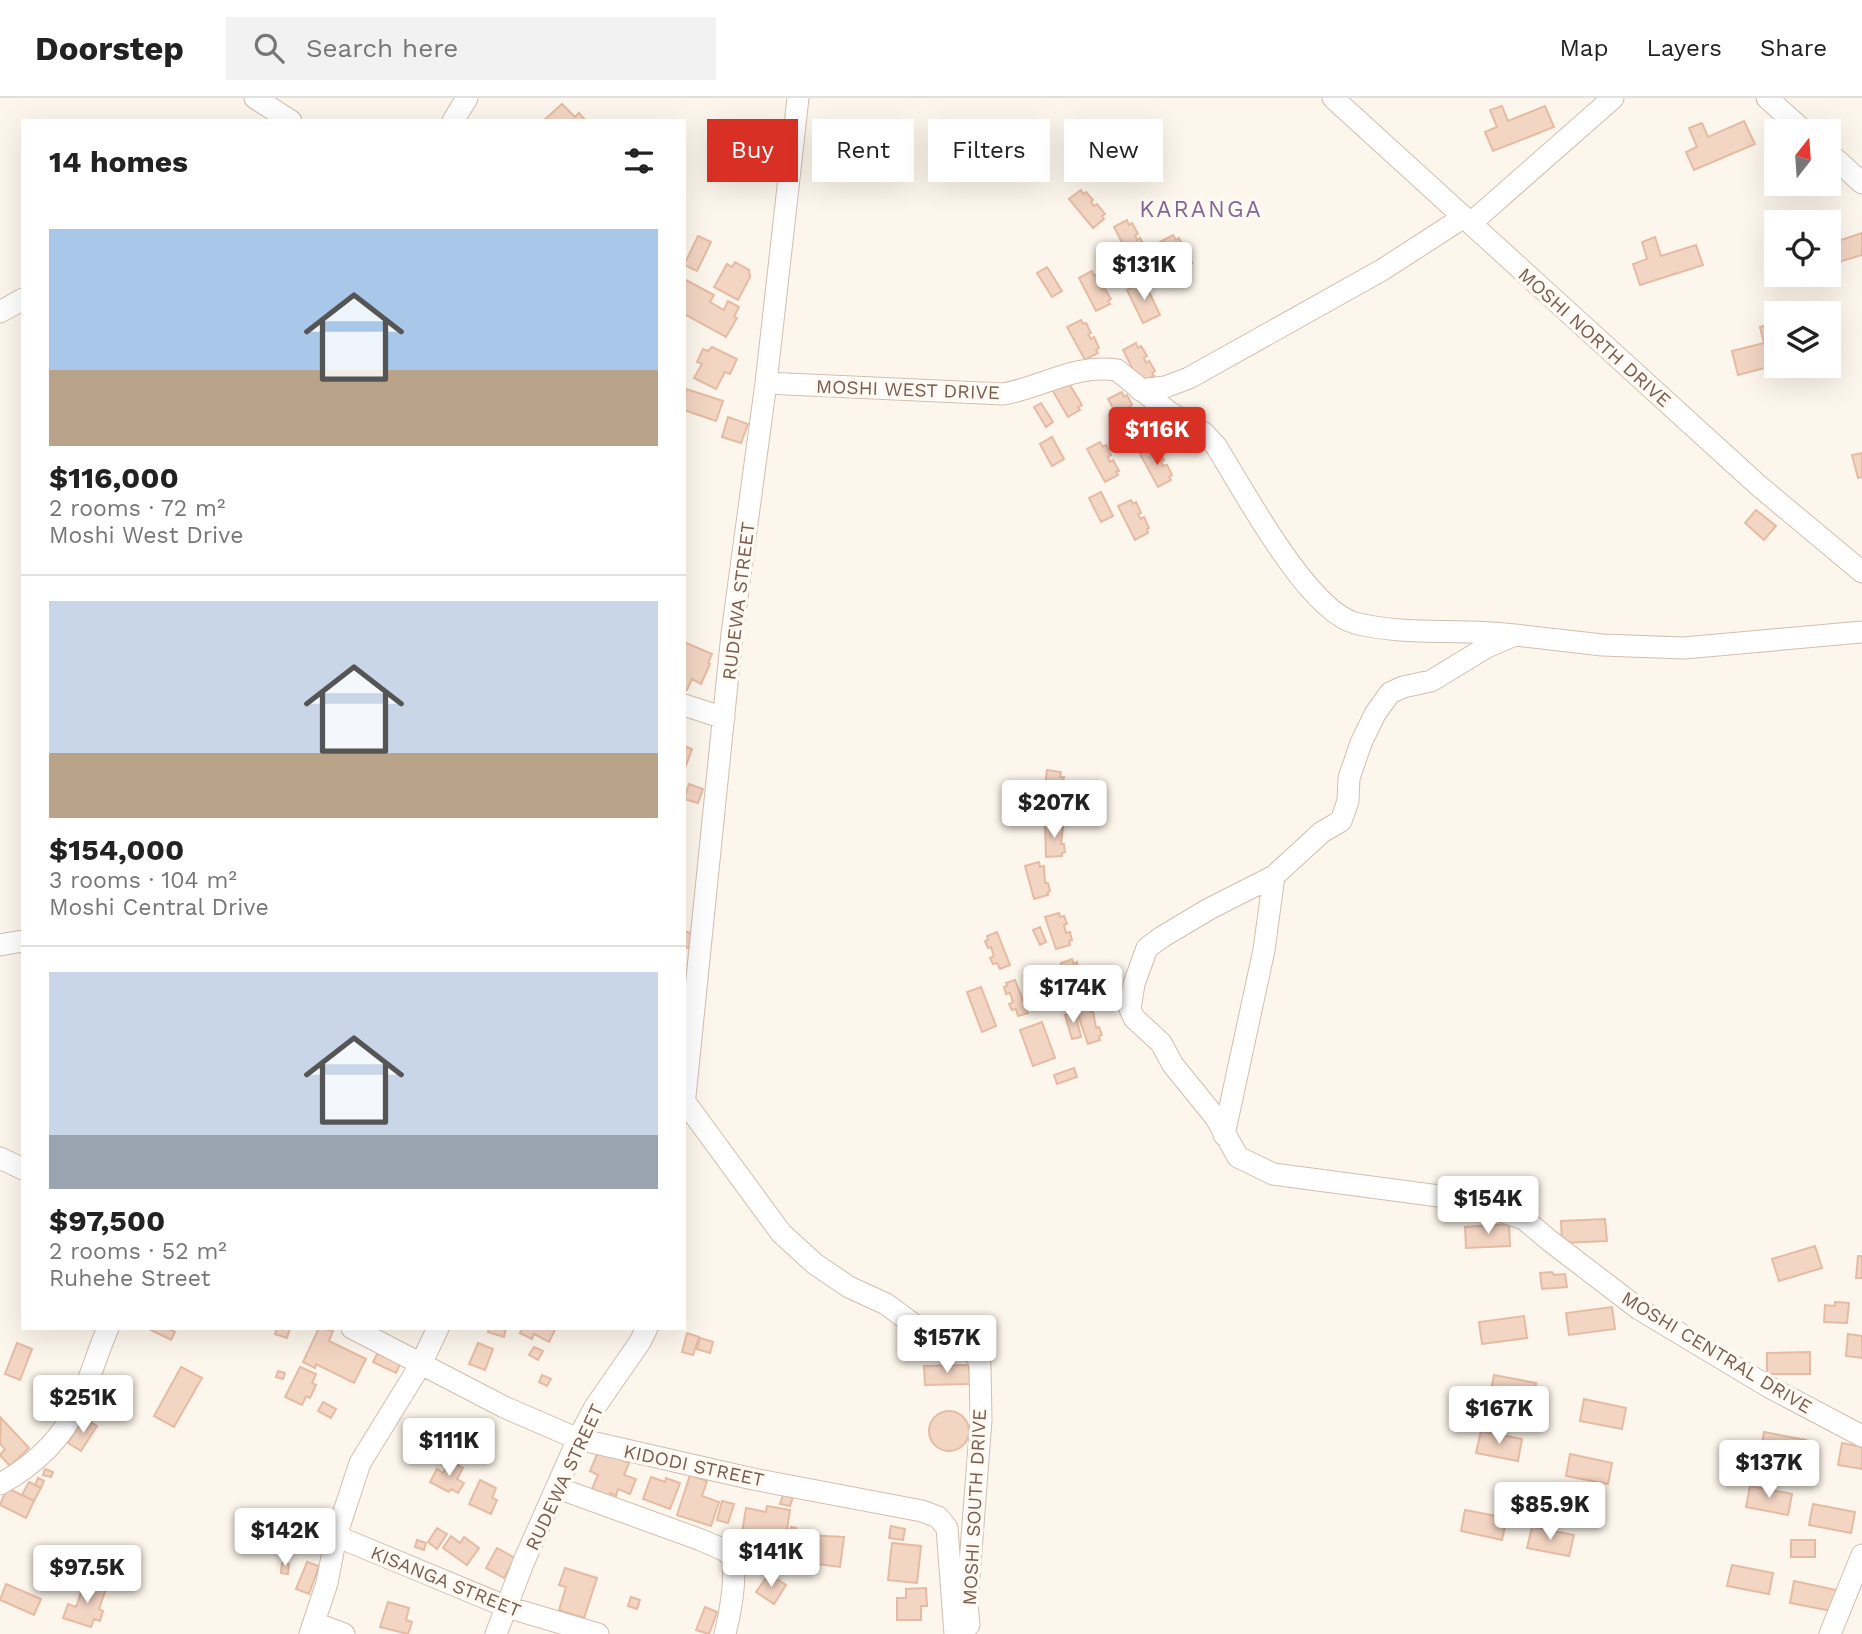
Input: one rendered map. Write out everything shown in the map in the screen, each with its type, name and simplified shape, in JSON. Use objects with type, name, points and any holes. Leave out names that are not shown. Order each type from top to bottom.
[{"type":"street","points":[[254,98],[287,119]]},
{"type":"street","points":[[454,119],[467,98]]},
{"type":"street","name":"RUDEWA STREET","points":[[686,1073],[687,1042],[732,634],[766,383],[798,98]]},
{"type":"street","name":"MOSHI NORTH DRIVE","points":[[1333,98],[1759,486],[1862,572]]},
{"type":"street","points":[[1140,390],[1165,387],[1189,378],[1467,220],[1613,98]]},
{"type":"street","points":[[1767,98],[1791,119]]},
{"type":"street","points":[[1841,164],[1862,183]]},
{"type":"street","points":[[0,312],[21,300]]},
{"type":"street","name":"MOSHI WEST DRIVE","points":[[766,383],[1003,394],[1029,390],[1058,376],[1117,370],[1169,412],[1204,433],[1216,446],[1291,565],[1322,603],[1337,615],[1353,623],[1386,629],[1485,631],[1516,635]]},
{"type":"street","points":[[1516,635],[1602,645],[1684,648],[1862,632]]},
{"type":"street","name":"MOSHI CENTRAL DRIVE","points":[[1516,635],[1487,647],[1431,681],[1403,687],[1390,693],[1375,714],[1362,743],[1349,778],[1348,802],[1341,821],[1322,832],[1274,876],[1248,888],[1147,948],[1134,984],[1130,1009],[1134,1018],[1161,1044],[1173,1065],[1216,1118],[1238,1157],[1273,1174],[1469,1200],[1524,1219],[1639,1309],[1769,1387],[1862,1436]]},
{"type":"street","points":[[686,706],[724,718]]},
{"type":"street","points":[[1224,1135],[1264,950],[1274,876]]},
{"type":"street","points":[[0,945],[21,941]]},
{"type":"street","name":"MOSHI SOUTH DRIVE","points":[[686,1105],[780,1233],[816,1264],[849,1287],[886,1304],[913,1324],[955,1342],[977,1355],[980,1366],[981,1420],[967,1603],[970,1634]]},
{"type":"street","points":[[0,1158],[21,1169]]},
{"type":"street","points":[[0,1484],[22,1472],[54,1443],[78,1406],[107,1330]]},
{"type":"street","name":"KIDODI STREET","points":[[356,1330],[504,1407],[578,1438],[753,1479],[922,1511],[938,1517],[947,1528],[955,1634]]},
{"type":"street","points":[[344,1634],[313,1628],[327,1583],[335,1536],[360,1462],[421,1364],[437,1330]]},
{"type":"street","name":"RUDEWA STREET","points":[[496,1634],[524,1561],[578,1438],[594,1407],[646,1330]]},
{"type":"street","points":[[558,1488],[701,1540],[733,1557],[735,1570],[732,1606],[725,1634]]},
{"type":"street","name":"KISANGA STREET","points":[[335,1536],[507,1607],[598,1634]]},
{"type":"street","points":[[1830,1634],[1862,1555]]},
{"type":"building","points":[[562,104],[575,117],[579,113],[584,119],[545,119]]},
{"type":"building","points":[[1502,106],[1508,121],[1545,106],[1554,127],[1493,151],[1485,132],[1497,127],[1490,110]]},
{"type":"building","points":[[1744,121],[1755,144],[1694,170],[1686,152],[1697,147],[1689,128],[1702,123],[1708,137]]},
{"type":"building","points":[[1081,190],[1093,200],[1091,202],[1094,206],[1097,204],[1105,214],[1102,216],[1104,219],[1093,228],[1069,199]]},
{"type":"building","points":[[1127,220],[1138,234],[1135,235],[1137,240],[1140,238],[1146,249],[1143,250],[1145,254],[1131,260],[1114,227]]},
{"type":"building","points":[[1862,233],[1862,255],[1841,261],[1841,240]]},
{"type":"building","points":[[1173,235],[1176,240],[1179,238],[1184,248],[1181,250],[1184,255],[1187,253],[1192,263],[1189,265],[1191,268],[1178,275],[1160,242]]},
{"type":"building","points":[[698,236],[711,242],[697,271],[686,266]]},
{"type":"building","points":[[1655,237],[1661,256],[1696,245],[1703,265],[1640,285],[1633,264],[1647,259],[1642,242]]},
{"type":"building","points":[[735,262],[749,270],[750,277],[738,300],[714,287],[727,264],[732,267]]},
{"type":"building","points":[[1047,267],[1062,291],[1052,297],[1037,273]]},
{"type":"building","points":[[1092,271],[1094,276],[1097,274],[1102,290],[1105,289],[1111,299],[1108,301],[1110,304],[1096,311],[1079,278]]},
{"type":"building","points":[[686,280],[714,295],[710,302],[724,310],[728,301],[739,307],[734,317],[737,318],[726,337],[686,315]]},
{"type":"building","points":[[1144,281],[1160,315],[1143,323],[1127,290]]},
{"type":"building","points":[[1081,320],[1083,324],[1086,323],[1091,333],[1088,334],[1091,339],[1094,337],[1099,348],[1096,350],[1098,353],[1085,360],[1067,327]]},
{"type":"building","points":[[1764,326],[1764,343],[1760,327]]},
{"type":"building","points":[[1136,343],[1147,356],[1144,358],[1146,363],[1149,361],[1155,371],[1152,373],[1154,376],[1140,383],[1123,350]]},
{"type":"building","points":[[1764,343],[1764,368],[1738,375],[1732,351]]},
{"type":"building","points":[[712,347],[737,359],[730,374],[725,372],[716,389],[694,378],[702,364],[697,362],[703,349],[708,351]]},
{"type":"building","points":[[1067,380],[1082,405],[1078,407],[1080,410],[1068,417],[1050,386]]},
{"type":"building","points":[[686,389],[723,401],[716,421],[686,411]]},
{"type":"building","points":[[1122,392],[1124,397],[1127,395],[1132,405],[1129,407],[1132,412],[1135,410],[1140,421],[1137,422],[1139,425],[1126,432],[1108,399]]},
{"type":"building","points":[[1041,403],[1053,422],[1046,427],[1034,407]]},
{"type":"building","points":[[728,417],[748,424],[741,443],[722,437]]},
{"type":"building","points":[[1052,437],[1064,459],[1052,466],[1040,444]]},
{"type":"building","points":[[1100,442],[1103,447],[1106,445],[1111,455],[1108,457],[1110,462],[1113,460],[1119,471],[1116,472],[1118,475],[1105,482],[1087,449]]},
{"type":"building","points":[[1153,447],[1158,450],[1164,460],[1161,461],[1163,466],[1167,465],[1172,475],[1169,477],[1171,480],[1158,487],[1140,454]]},
{"type":"building","points":[[1862,453],[1862,477],[1858,478],[1852,455]]},
{"type":"building","points":[[1101,492],[1113,516],[1101,522],[1089,498]]},
{"type":"building","points":[[1131,500],[1133,504],[1136,502],[1141,513],[1138,514],[1141,519],[1144,517],[1149,528],[1148,533],[1135,540],[1118,506]]},
{"type":"building","points":[[1756,510],[1776,526],[1764,540],[1745,523]]},
{"type":"building","points":[[686,643],[712,654],[701,684],[692,679],[687,690]]},
{"type":"building","points":[[686,747],[692,749],[686,766]]},
{"type":"building","points":[[1047,770],[1061,772],[1060,777],[1064,777],[1059,793],[1062,794],[1061,803],[1058,802],[1058,806],[1043,804]]},
{"type":"building","points":[[689,784],[703,789],[698,803],[686,800]]},
{"type":"building","points":[[1059,822],[1060,827],[1063,827],[1061,844],[1064,844],[1065,852],[1062,856],[1046,857],[1045,823]]},
{"type":"building","points":[[1039,862],[1040,867],[1044,866],[1045,883],[1048,883],[1050,891],[1048,895],[1034,899],[1025,866]]},
{"type":"building","points":[[1059,913],[1060,917],[1064,916],[1066,933],[1070,932],[1072,940],[1069,941],[1070,945],[1056,949],[1045,917]]},
{"type":"building","points":[[1040,927],[1046,942],[1040,945],[1033,930]]},
{"type":"building","points":[[686,932],[693,934],[689,948],[686,947]]},
{"type":"building","points":[[997,932],[1010,965],[1000,969],[997,963],[993,964],[990,958],[994,956],[991,947],[988,948],[985,941],[988,940],[987,936]]},
{"type":"building","points":[[1072,959],[1074,964],[1077,962],[1080,979],[1083,978],[1085,986],[1082,987],[1084,991],[1071,995],[1061,963]]},
{"type":"building","points":[[1032,973],[1040,1002],[1032,1004],[1024,976]]},
{"type":"building","points":[[1057,973],[1062,990],[1055,992],[1050,975]]},
{"type":"building","points":[[1015,980],[1028,1013],[1018,1016],[1016,1009],[1012,1010],[1009,1004],[1013,1002],[1004,987],[1007,986],[1006,983]]},
{"type":"building","points":[[981,987],[996,1026],[982,1032],[967,992]]},
{"type":"building","points":[[1089,1008],[1090,1012],[1093,1011],[1096,1028],[1099,1027],[1102,1035],[1099,1036],[1100,1040],[1088,1044],[1077,1012]]},
{"type":"building","points":[[1075,1012],[1081,1037],[1072,1039],[1065,1015]]},
{"type":"building","points":[[1042,1022],[1055,1058],[1033,1066],[1020,1030]]},
{"type":"building","points":[[1074,1068],[1077,1077],[1057,1084],[1054,1075]]},
{"type":"building","points":[[1605,1219],[1607,1241],[1562,1243],[1561,1221]]},
{"type":"building","points":[[1509,1224],[1510,1246],[1466,1248],[1465,1227]]},
{"type":"building","points":[[1815,1246],[1822,1268],[1779,1281],[1772,1259]]},
{"type":"building","points":[[1858,1256],[1862,1256],[1862,1278],[1856,1278]]},
{"type":"building","points":[[1552,1272],[1554,1275],[1565,1274],[1567,1287],[1542,1289],[1540,1273]]},
{"type":"building","points":[[1835,1302],[1849,1303],[1847,1323],[1824,1322],[1825,1305],[1835,1306]]},
{"type":"building","points":[[1612,1307],[1615,1329],[1569,1335],[1566,1313]]},
{"type":"building","points":[[1524,1316],[1527,1338],[1482,1344],[1479,1322]]},
{"type":"building","points":[[151,1330],[175,1332],[171,1340]]},
{"type":"building","points":[[276,1330],[289,1330],[287,1338],[275,1334]]},
{"type":"building","points":[[318,1330],[333,1331],[329,1341],[366,1359],[354,1383],[316,1364],[315,1368],[303,1362]]},
{"type":"building","points":[[488,1330],[506,1330],[504,1337]]},
{"type":"building","points":[[521,1330],[555,1330],[549,1342],[534,1334],[532,1339],[520,1333]]},
{"type":"building","points":[[687,1333],[699,1337],[693,1355],[682,1352]]},
{"type":"building","points":[[1848,1334],[1862,1336],[1862,1358],[1846,1356]]},
{"type":"building","points":[[700,1338],[713,1342],[710,1353],[697,1349]]},
{"type":"building","points":[[17,1343],[32,1349],[20,1380],[5,1374]]},
{"type":"building","points":[[478,1343],[493,1349],[485,1370],[469,1364]]},
{"type":"building","points":[[534,1347],[543,1351],[538,1360],[529,1355]]},
{"type":"building","points":[[378,1352],[401,1362],[396,1373],[373,1362]]},
{"type":"building","points":[[1810,1352],[1810,1374],[1767,1374],[1767,1353]]},
{"type":"building","points":[[969,1365],[970,1384],[925,1385],[924,1366]]},
{"type":"building","points":[[181,1367],[202,1378],[174,1427],[154,1416]]},
{"type":"building","points":[[300,1367],[316,1374],[312,1383],[316,1385],[310,1398],[306,1396],[302,1405],[285,1397]]},
{"type":"building","points":[[278,1371],[285,1373],[283,1379],[276,1377]]},
{"type":"building","points":[[542,1375],[551,1379],[547,1386],[539,1382]]},
{"type":"building","points":[[1494,1375],[1536,1383],[1532,1405],[1490,1396]]},
{"type":"building","points":[[1584,1399],[1626,1408],[1622,1429],[1580,1421]]},
{"type":"building","points":[[323,1402],[336,1409],[331,1418],[318,1411]]},
{"type":"building","points":[[949,1411],[963,1417],[969,1431],[963,1445],[949,1451],[935,1445],[929,1431],[935,1417]]},
{"type":"building","points":[[1,1418],[29,1448],[10,1466],[0,1455],[5,1449],[0,1444]]},
{"type":"building","points":[[84,1418],[97,1426],[81,1451],[68,1443]]},
{"type":"building","points":[[1481,1431],[1522,1439],[1518,1461],[1476,1453]]},
{"type":"building","points":[[1764,1432],[1806,1440],[1802,1462],[1760,1454]]},
{"type":"building","points":[[1842,1443],[1862,1447],[1862,1469],[1838,1465]]},
{"type":"building","points":[[601,1445],[616,1458],[629,1463],[624,1475],[636,1479],[630,1494],[618,1489],[616,1496],[610,1493],[609,1496],[592,1489],[598,1475],[590,1471]]},
{"type":"building","points":[[1570,1454],[1612,1463],[1608,1484],[1566,1476]]},
{"type":"building","points":[[450,1461],[463,1468],[457,1479],[464,1483],[458,1493],[451,1489],[449,1492],[430,1482],[437,1469],[443,1473]]},
{"type":"building","points":[[45,1469],[53,1472],[51,1477],[43,1475]]},
{"type":"building","points":[[690,1475],[707,1481],[702,1496],[719,1502],[711,1526],[677,1515]]},
{"type":"building","points":[[651,1477],[680,1483],[670,1509],[643,1499]]},
{"type":"building","points":[[38,1478],[44,1481],[41,1488],[35,1485]]},
{"type":"building","points":[[480,1480],[496,1488],[492,1498],[497,1500],[491,1514],[469,1504]]},
{"type":"building","points":[[29,1482],[41,1488],[34,1501],[22,1495]]},
{"type":"building","points":[[1539,1486],[1553,1489],[1549,1505],[1524,1499],[1526,1488],[1538,1490]]},
{"type":"building","points":[[1750,1486],[1792,1494],[1788,1515],[1746,1507]]},
{"type":"building","points":[[7,1488],[34,1501],[26,1518],[0,1505]]},
{"type":"building","points":[[783,1495],[793,1497],[790,1506],[780,1504]]},
{"type":"building","points":[[722,1501],[734,1504],[728,1523],[717,1520]]},
{"type":"building","points":[[1813,1504],[1855,1512],[1851,1533],[1809,1525]]},
{"type":"building","points":[[767,1506],[790,1510],[784,1549],[777,1548],[778,1543],[762,1541],[762,1537],[742,1533],[746,1508],[766,1512]]},
{"type":"building","points":[[1465,1510],[1507,1518],[1502,1540],[1461,1531]]},
{"type":"building","points":[[891,1526],[905,1529],[903,1540],[889,1538]]},
{"type":"building","points":[[791,1527],[796,1528],[794,1538],[788,1537]]},
{"type":"building","points":[[1532,1527],[1574,1535],[1569,1556],[1527,1548]]},
{"type":"building","points":[[437,1528],[447,1534],[437,1549],[428,1542]]},
{"type":"building","points":[[805,1535],[844,1537],[840,1567],[801,1562]]},
{"type":"building","points":[[451,1536],[460,1543],[464,1537],[479,1548],[467,1565],[443,1548]]},
{"type":"building","points":[[417,1540],[426,1543],[424,1550],[415,1547]]},
{"type":"building","points":[[1791,1540],[1815,1540],[1815,1557],[1791,1557]]},
{"type":"building","points":[[788,1541],[796,1542],[794,1554],[787,1553]]},
{"type":"building","points":[[892,1543],[921,1546],[917,1583],[888,1580]]},
{"type":"building","points":[[756,1544],[776,1551],[773,1560],[753,1554]]},
{"type":"building","points":[[497,1548],[515,1558],[504,1578],[486,1568]]},
{"type":"building","points":[[307,1562],[319,1566],[309,1594],[296,1589]]},
{"type":"building","points":[[282,1563],[289,1564],[288,1574],[281,1573]]},
{"type":"building","points":[[1732,1565],[1773,1573],[1769,1594],[1727,1586]]},
{"type":"building","points":[[565,1568],[597,1578],[584,1618],[559,1610],[566,1587],[559,1585]]},
{"type":"building","points":[[769,1574],[786,1585],[774,1604],[756,1592]]},
{"type":"building","points":[[86,1579],[107,1586],[99,1609],[103,1611],[100,1621],[94,1619],[91,1627],[63,1618],[68,1604],[76,1607]]},
{"type":"building","points":[[1794,1581],[1836,1590],[1832,1611],[1790,1603]]},
{"type":"building","points":[[6,1584],[41,1599],[34,1615],[0,1600]]},
{"type":"building","points":[[926,1588],[927,1606],[921,1606],[921,1620],[897,1620],[897,1598],[906,1598],[906,1589]]},
{"type":"building","points":[[631,1597],[640,1600],[637,1609],[628,1606]]},
{"type":"building","points":[[388,1602],[409,1608],[406,1620],[412,1622],[408,1634],[380,1627]]},
{"type":"building","points":[[705,1607],[717,1612],[709,1634],[696,1630]]},
{"type":"district","name":"KARANGA","points":[[1201,209]]}]
